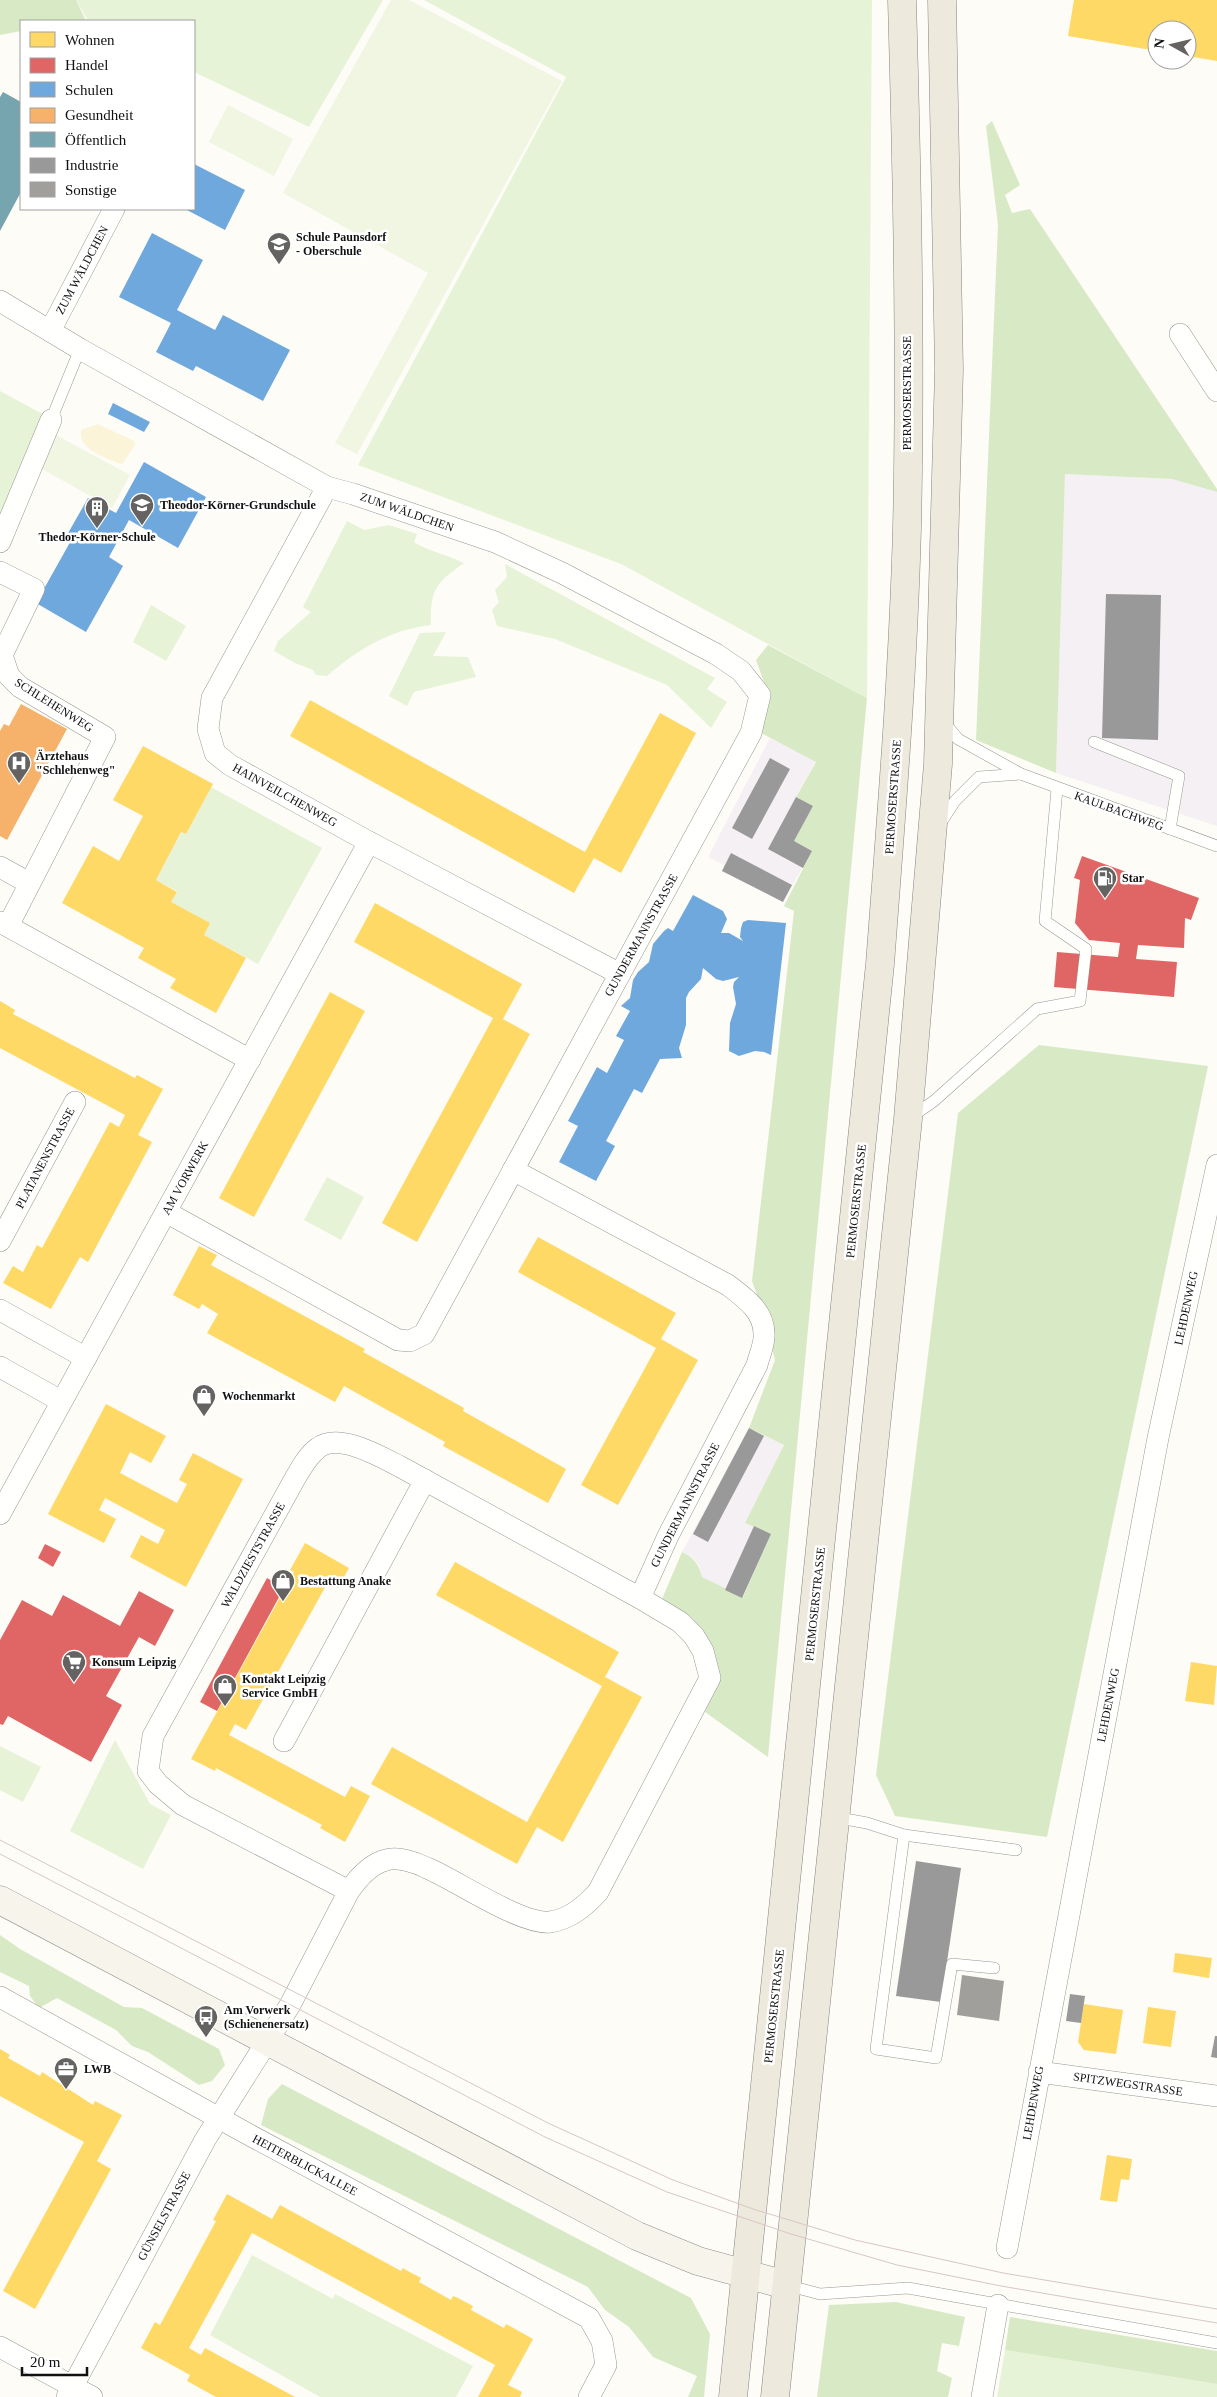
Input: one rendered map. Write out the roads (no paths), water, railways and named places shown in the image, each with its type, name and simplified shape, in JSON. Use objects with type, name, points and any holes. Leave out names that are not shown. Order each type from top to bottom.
[{"type":"main road","name":"PERMOSERSTRASSE","points":[[733,2397],[880,964],[896,762],[907,528],[908,218],[902,0]]},
{"type":"main road","points":[[775,2397],[908,1119],[932,839],[941,706],[949,370],[942,0]]},
{"type":"main road","points":[[0,1900],[269,2040],[636,2236],[698,2260],[786,2285]]},
{"type":"street","name":"ZUM WÄLDCHEN","points":[[50,331],[113,210]]},
{"type":"street","name":"ZUM WÄLDCHEN","points":[[0,301],[80,349],[327,487],[495,542],[562,572],[716,654],[741,671],[760,695]]},
{"type":"street","points":[[1180,334],[1217,391]]},
{"type":"street","points":[[0,542],[51,420]]},
{"type":"street","name":"HAINVEILCHENWEG","points":[[327,487],[212,698],[208,729],[214,753],[230,765],[369,842],[620,974]]},
{"type":"street","name":"SCHLEHENWEG","points":[[0,572],[34,589],[1,654],[8,676],[20,687],[105,737],[29,883],[4,924],[250,1060]]},
{"type":"street","name":"GUNDERMANNSTRASSE","points":[[166,1212],[398,1340],[410,1341],[424,1334],[751,733],[760,695]]},
{"type":"street","name":"AM VORWERK","points":[[0,1514],[369,842]]},
{"type":"street","points":[[0,867],[29,883]]},
{"type":"street","name":"PLATANENSTRASSE","points":[[0,1240],[75,1102]]},
{"type":"street","name":"LEHDENWEG","points":[[1007,2248],[1158,1438],[1217,1164]]},
{"type":"street","name":"GUNDERMANNSTRASSE","points":[[513,1170],[728,1285],[755,1306],[765,1335],[757,1366],[668,1536],[640,1598]]},
{"type":"street","points":[[0,1310],[86,1358]]},
{"type":"street","points":[[0,1367],[61,1401]]},
{"type":"street","name":"WALDZIESTSTRASSE","points":[[348,1891],[183,1806],[158,1784],[148,1771],[153,1736],[303,1464],[319,1447],[331,1442],[358,1446],[425,1480],[640,1598]]},
{"type":"street","points":[[284,1741],[425,1480]]},
{"type":"street","points":[[269,2040],[348,1891],[362,1874],[387,1859],[414,1862],[515,1913],[548,1922],[567,1918],[583,1907],[598,1892],[710,1678],[703,1651],[694,1636],[680,1622],[640,1598]]},
{"type":"street","name":"HEITERBLICKALLEE","points":[[0,1997],[589,2318],[602,2341],[606,2365],[589,2397]]},
{"type":"street","name":"GÜNSELSTRASSE","points":[[70,2392],[218,2117],[269,2040]]},
{"type":"street","name":"SPITZWEGSTRASSE","points":[[1039,2072],[1217,2096]]},
{"type":"street","points":[[982,2397],[998,2305]]},
{"type":"street","points":[[0,2347],[70,2392],[92,2397]]},
{"type":"lane","points":[[51,420],[80,349]]},
{"type":"lane","name":"KAULBACHWEG","points":[[941,706],[949,728],[958,739],[1021,774],[1057,789],[1217,846]]},
{"type":"lane","points":[[1094,742],[1179,776],[1170,829]]},
{"type":"lane","name":"KAULBACHWEG","points":[[932,839],[955,801],[979,778],[1021,774]]},
{"type":"lane","points":[[908,1119],[934,1101],[1037,1009],[1080,1001],[1086,948],[1045,921],[1057,789]]},
{"type":"lane","points":[[834,1817],[867,1823],[904,1835],[1016,1850]]},
{"type":"lane","points":[[904,1835],[876,2048],[936,2058],[952,1964],[994,1968]]},
{"type":"lane","points":[[786,2285],[820,2294],[908,2288],[1217,2343]]},
{"type":"tram line","points":[[0,1840],[548,2123],[673,2180],[753,2209],[855,2240],[1003,2273],[1217,2309]]},
{"type":"tram line","points":[[0,1854],[545,2137],[667,2192],[791,2234],[897,2265],[1001,2286],[1217,2323]]},
{"type":"place","name":"Schule Paunsdorf - Oberschule","points":[[279,265]]},
{"type":"place","name":"Theodor-Körner-Grundschule","points":[[142,526]]},
{"type":"place","name":"Thedor-Körner-Schule","points":[[97,529]]},
{"type":"place","name":"Ärztehaus \"Schlehenweg\"","points":[[19,784]]},
{"type":"place","name":"Star","points":[[1105,899]]},
{"type":"place","name":"Wochenmarkt","points":[[204,1417]]},
{"type":"place","name":"Bestattung Anake","points":[[283,1602]]},
{"type":"place","name":"Konsum Leipzig","points":[[74,1683]]},
{"type":"place","name":"Kontakt Leipzig Service GmbH","points":[[225,1707]]},
{"type":"place","name":"Am Vorwerk (Schienenersatz)","points":[[206,2038]]},
{"type":"place","name":"LWB","points":[[66,2090]]}]
